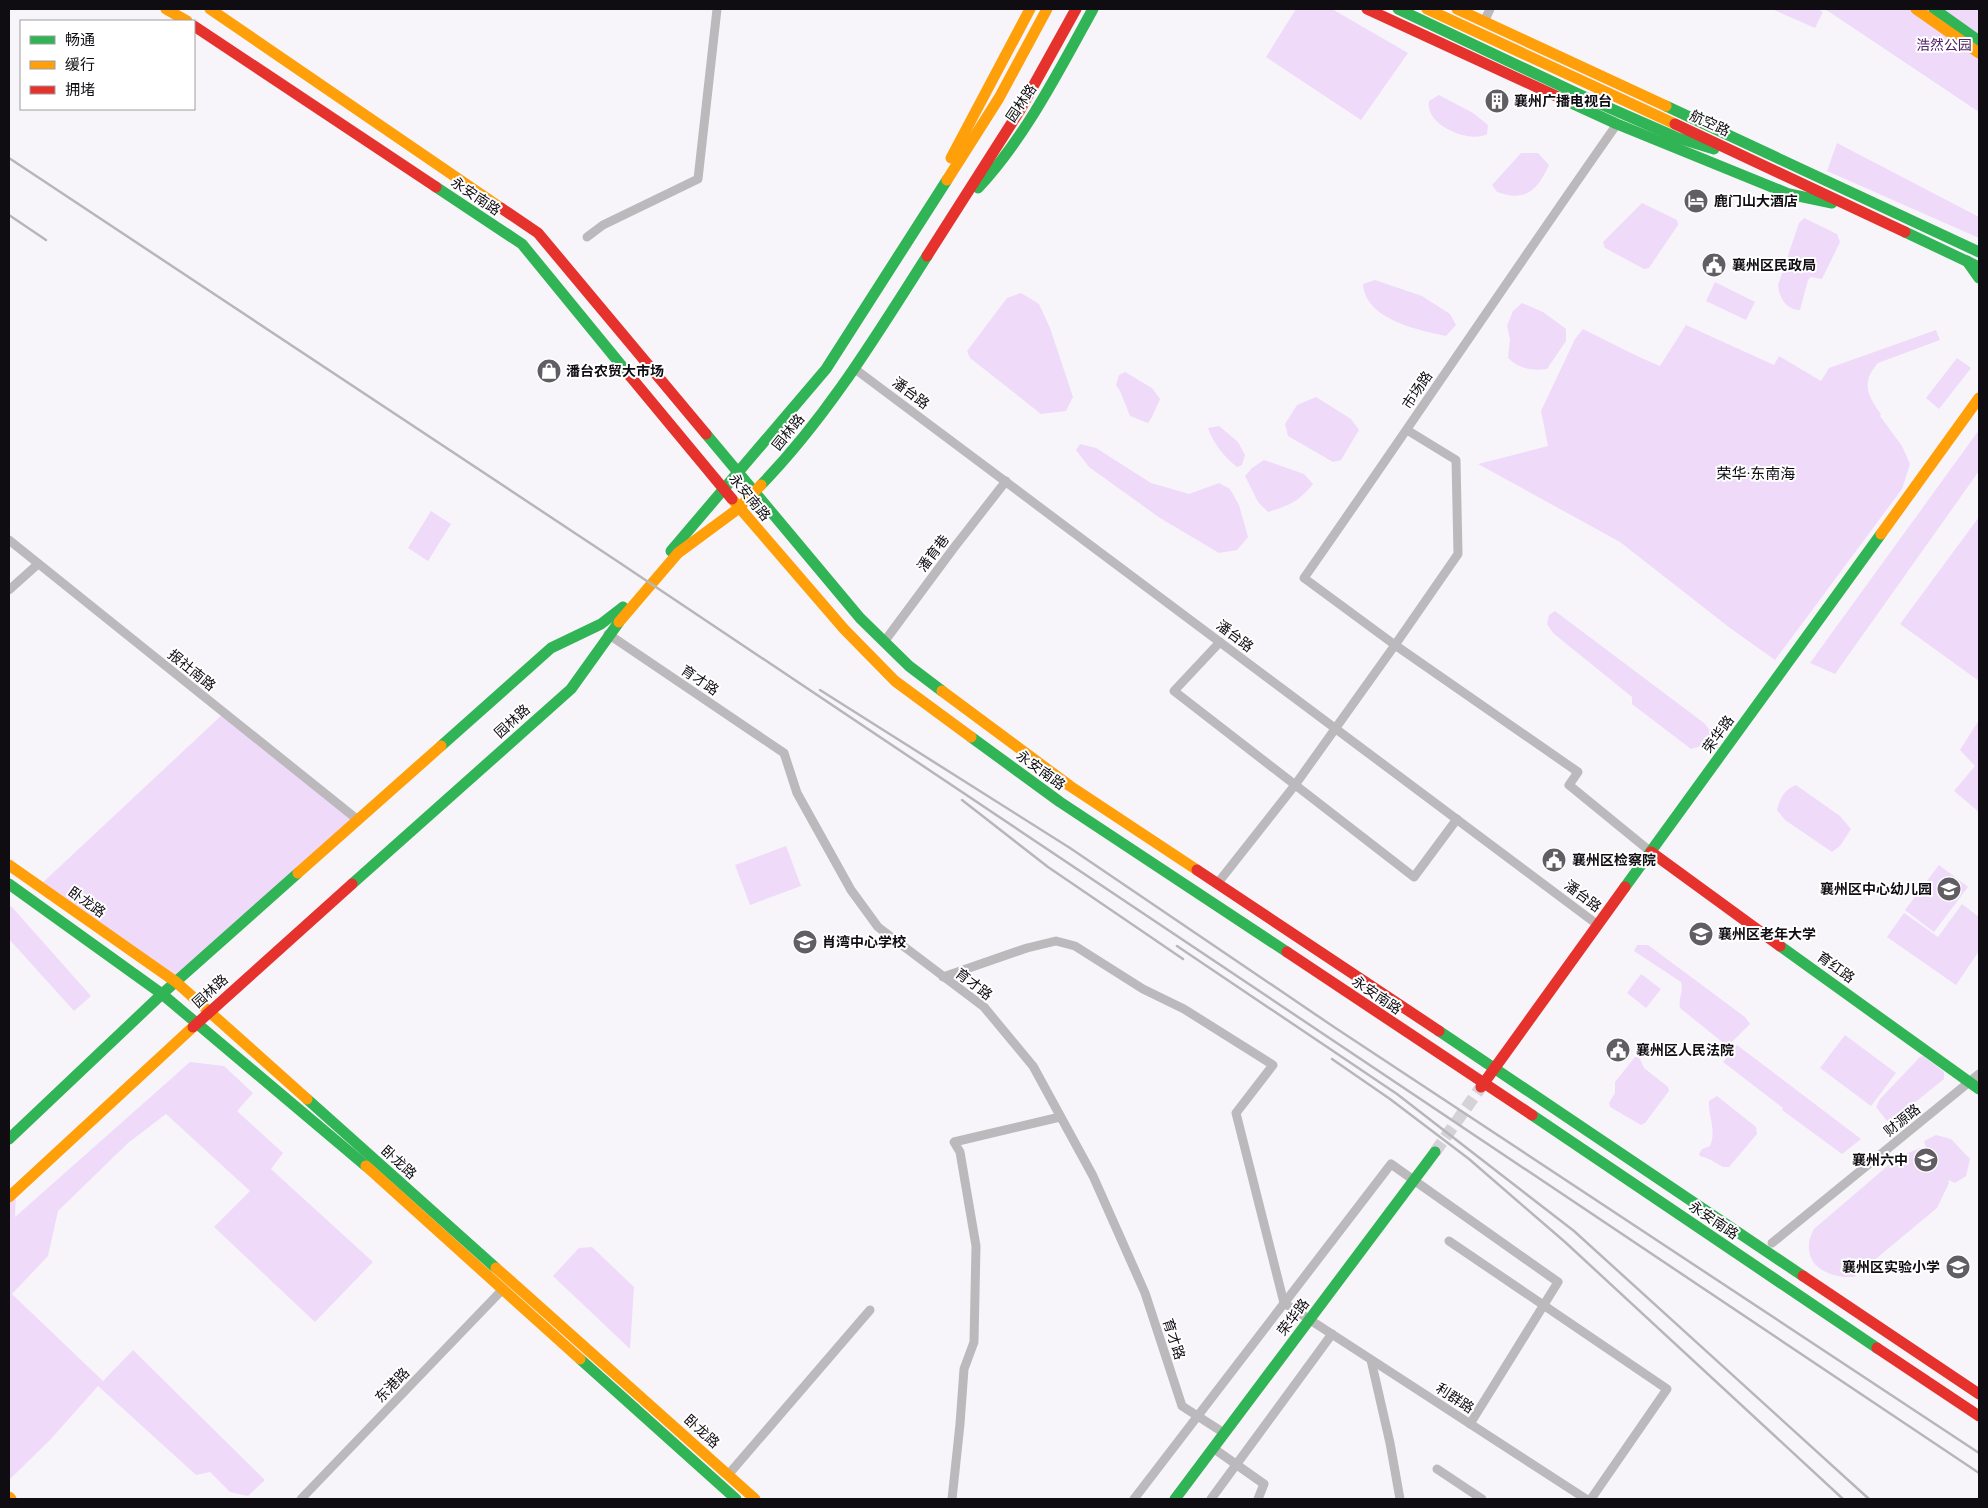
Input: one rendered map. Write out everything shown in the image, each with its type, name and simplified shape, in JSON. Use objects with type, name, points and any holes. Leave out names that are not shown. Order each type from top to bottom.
[{"type":"main road","name":"永安南路","points":[[210,9],[538,233],[860,618],[909,666],[1070,786],[1495,1068],[1979,1394]]},
{"type":"main road","name":"园林路","points":[[941,188],[943,173],[1030,9]]},
{"type":"main road","name":"园林路","points":[[9,1139],[162,994],[551,648],[600,624],[619,611],[826,369],[999,98],[1047,9]]},
{"type":"main road","name":"园林路","points":[[9,1197],[209,1012],[571,689],[608,634],[678,553],[739,508],[786,458],[856,369],[1020,110],[1076,9]]},
{"type":"main road","name":"园林路","points":[[961,203],[992,173],[1046,94],[1093,9]]},
{"type":"main road","points":[[1367,9],[1617,124],[1789,194],[1856,208]]},
{"type":"main road","points":[[1398,9],[1678,138],[1758,162]]},
{"type":"main road","name":"航空路","points":[[1427,9],[1758,162],[1979,267]]},
{"type":"main road","name":"航空路","points":[[1457,9],[1979,252]]},
{"type":"main road","points":[[1916,9],[1979,53]]},
{"type":"main road","points":[[1934,9],[1979,41]]},
{"type":"main road","name":"永安南路","points":[[195,27],[522,244],[739,508],[844,629],[895,681],[1060,802],[1979,1416]]},
{"type":"main road","points":[[1967,261],[1979,278]]},
{"type":"main road","name":"荣华路","points":[[1483,1085],[1979,398]]},
{"type":"main road","name":"育红路","points":[[1651,852],[1979,1090]]},
{"type":"main road","name":"卧龙路","points":[[9,865],[176,982],[755,1499]]},
{"type":"main road","name":"卧龙路","points":[[9,884],[162,994],[197,1023],[364,1165],[736,1499]]},
{"type":"main road","name":"荣华路","points":[[1174,1499],[1435,1152]]},
{"type":"street","points":[[587,237],[603,224],[698,179],[717,9]]},
{"type":"street","points":[[1484,22],[1490,9]]},
{"type":"street","name":"市场路","points":[[1395,645],[1304,578],[1407,430],[1522,259],[1617,124]]},
{"type":"street","name":"潘台路","points":[[856,369],[1598,925]]},
{"type":"street","points":[[1218,884],[1336,729],[1458,554],[1456,460],[1407,430]]},
{"type":"street","name":"潘育巷","points":[[884,642],[1006,481]]},
{"type":"street","name":"报社南路","points":[[9,540],[358,820]]},
{"type":"street","points":[[9,590],[38,564]]},
{"type":"street","name":"育才路","points":[[608,634],[784,753],[797,793],[851,890],[878,927],[984,1007],[1033,1066],[1093,1176],[1145,1293],[1182,1406],[1224,1433]]},
{"type":"street","points":[[1220,642],[1174,691],[1414,877],[1457,819]]},
{"type":"street","points":[[1395,645],[1578,772],[1569,785],[1651,852]]},
{"type":"street","points":[[943,977],[1027,948],[1056,941],[1075,946],[1143,989],[1184,1009],[1273,1065],[1236,1113],[1284,1303]]},
{"type":"street","name":"财源路","points":[[1772,1243],[1979,1074]]},
{"type":"street","points":[[952,1499],[964,1369],[974,1342],[976,1246],[960,1152],[954,1142],[1060,1118]]},
{"type":"street","points":[[1134,1499],[1199,1417],[1391,1164],[1558,1282],[1470,1424]]},
{"type":"street","points":[[1449,1241],[1667,1389],[1592,1499]]},
{"type":"street","name":"东港路","points":[[301,1499],[503,1289]]},
{"type":"street","name":"利群路","points":[[1284,1303],[1586,1499]]},
{"type":"street","points":[[728,1475],[870,1310]]},
{"type":"street","points":[[1211,1499],[1332,1334]]},
{"type":"street","points":[[1371,1360],[1390,1443],[1400,1499]]},
{"type":"street","points":[[1213,1448],[1264,1484],[1258,1499]]},
{"type":"street","points":[[1437,1469],[1482,1499]]},
{"type":"green space","points":[[1296,9],[1332,9],[1408,53],[1361,120],[1266,57]]},
{"type":"green space","points":[[1772,9],[1818,9],[1823,12],[1815,28]]},
{"type":"green space","name":"浩然公园","points":[[1825,9],[1979,9],[1979,112]]},
{"type":"green space","points":[[1439,95],[1473,113],[1488,125],[1487,134],[1470,136],[1460,134],[1441,125],[1429,110],[1429,101]]},
{"type":"green space","points":[[1837,143],[1979,217],[1979,238],[1827,171]]},
{"type":"green space","points":[[1521,153],[1538,153],[1549,165],[1540,182],[1535,188],[1523,195],[1515,196],[1497,192],[1492,185]]},
{"type":"green space","points":[[1642,203],[1677,220],[1678,225],[1649,268],[1644,269],[1605,248],[1603,242]]},
{"type":"green space","points":[[1804,218],[1837,234],[1840,242],[1822,279],[1811,277],[1808,280],[1800,310],[1791,308],[1784,302],[1778,285],[1799,223]]},
{"type":"green space","points":[[1375,280],[1422,296],[1450,314],[1456,325],[1446,336],[1394,321],[1373,306],[1366,296],[1363,284]]},
{"type":"green space","points":[[1715,282],[1755,302],[1746,320],[1706,301]]},
{"type":"green space","points":[[1021,293],[1039,304],[1050,328],[1073,397],[1066,411],[1041,414],[970,358],[967,351],[1007,298]]},
{"type":"green space","points":[[1522,303],[1543,312],[1566,329],[1566,341],[1547,369],[1536,370],[1526,368],[1517,365],[1508,358],[1510,339],[1507,326],[1513,311]]},
{"type":"green space","points":[[1686,325],[1774,365],[1779,356],[1821,381],[1829,368],[1936,330],[1940,340],[1878,363],[1869,376],[1869,395],[1881,414],[1880,416],[1902,446],[1910,464],[1902,489],[1775,660],[1730,628],[1620,542],[1478,464],[1548,446],[1541,411],[1575,339],[1583,329],[1660,366]]},
{"type":"green space","points":[[1957,358],[1971,368],[1939,409],[1926,398]]},
{"type":"green space","points":[[1125,372],[1152,388],[1160,399],[1148,423],[1130,416],[1116,385],[1119,375]]},
{"type":"green space","points":[[1316,397],[1351,419],[1359,430],[1341,460],[1333,462],[1288,436],[1285,424],[1297,405]]},
{"type":"green space","points":[[1219,426],[1238,442],[1245,455],[1242,465],[1237,467],[1224,455],[1213,439],[1208,428]]},
{"type":"green space","points":[[1979,430],[1979,471],[1835,674],[1810,663]]},
{"type":"green space","points":[[1080,444],[1096,448],[1151,483],[1189,494],[1219,483],[1230,489],[1239,505],[1248,537],[1237,550],[1219,553],[1160,518],[1089,467],[1076,450]]},
{"type":"green space","points":[[1264,460],[1304,474],[1313,484],[1293,502],[1268,512],[1258,502],[1245,476],[1252,468]]},
{"type":"green space","points":[[431,511],[451,524],[428,561],[408,548]]},
{"type":"green space","points":[[1979,517],[1979,681],[1900,624]]},
{"type":"green space","points":[[1555,611],[1704,723],[1714,735],[1705,745],[1691,749],[1632,704],[1632,697],[1553,633],[1547,624],[1549,615]]},
{"type":"green space","points":[[224,713],[358,820],[176,982],[39,886]]},
{"type":"green space","points":[[1979,720],[1979,812],[1954,791],[1975,766],[1960,750]]},
{"type":"green space","points":[[1796,785],[1840,816],[1851,829],[1840,846],[1832,852],[1785,820],[1777,810],[1783,795],[1788,789]]},
{"type":"green space","points":[[786,846],[801,886],[750,905],[735,865]]},
{"type":"green space","points":[[1939,865],[1968,887],[1934,932],[1905,910]]},
{"type":"green space","points":[[1962,904],[1979,917],[1979,951],[1956,985],[1887,937],[1904,913],[1938,937]]},
{"type":"green space","points":[[11,906],[91,996],[74,1011],[9,939],[9,909]]},
{"type":"green space","points":[[1637,945],[1648,945],[1745,1017],[1750,1024],[1732,1042],[1726,1045],[1680,1008],[1681,982],[1634,951]]},
{"type":"green space","points":[[1641,974],[1661,989],[1646,1008],[1627,993]]},
{"type":"green space","points":[[1845,1035],[1896,1073],[1871,1106],[1820,1068]]},
{"type":"green space","points":[[1737,1045],[1861,1139],[1842,1154],[1782,1110],[1783,1108],[1723,1062]]},
{"type":"green space","points":[[1923,1056],[1944,1072],[1944,1079],[1893,1120],[1887,1121],[1876,1107],[1880,1099]]},
{"type":"green space","points":[[1635,1057],[1639,1057],[1644,1068],[1668,1087],[1669,1091],[1645,1123],[1641,1125],[1610,1107],[1609,1103],[1615,1093],[1615,1082]]},
{"type":"green space","points":[[190,1062],[224,1066],[253,1093],[237,1111],[283,1153],[271,1169],[373,1262],[315,1322],[214,1227],[250,1191],[166,1114],[128,1143],[58,1211],[48,1256],[12,1294],[103,1381],[133,1350],[265,1480],[248,1496],[230,1492],[210,1472],[196,1475],[98,1386],[50,1440],[9,1480],[9,1197],[16,1190],[15,1217]]},
{"type":"green space","points":[[1717,1096],[1756,1127],[1757,1134],[1729,1167],[1723,1167],[1699,1154],[1702,1149],[1710,1146],[1712,1140],[1709,1101]]},
{"type":"green space","points":[[1936,1135],[1951,1139],[1970,1159],[1966,1176],[1955,1183],[1948,1180],[1949,1183],[1937,1208],[1854,1277],[1830,1274],[1817,1266],[1812,1260],[1809,1244],[1814,1229],[1898,1157],[1920,1148],[1927,1151],[1924,1141]]},
{"type":"green space","points":[[592,1247],[634,1287],[630,1349],[553,1276],[579,1248]]},
{"type":"tunnel","points":[[1435,1152],[1481,1087]]},
{"type":"railway","points":[[9,158],[617,561],[1979,1473]]},
{"type":"railway","points":[[9,215],[46,240]]},
{"type":"railway","points":[[820,690],[1070,848],[1334,1027],[1979,1453]]},
{"type":"railway","points":[[962,800],[1048,867],[1183,959]]},
{"type":"railway","points":[[1177,946],[1397,1094],[1574,1231],[1869,1499]]},
{"type":"railway","points":[[1332,1059],[1390,1099],[1469,1159],[1565,1242],[1843,1499]]},
{"type":"traffic: fast","points":[[978,188],[1011,147],[1041,102],[1093,9]]},
{"type":"traffic: fast","points":[[1398,9],[1589,99],[1678,138],[1714,149]]},
{"type":"traffic: fast","points":[[1934,9],[1979,41]]},
{"type":"traffic: fast","points":[[1569,102],[1617,124],[1789,194],[1832,203]]},
{"type":"traffic: fast","points":[[1666,106],[1979,252]]},
{"type":"traffic: fast","points":[[671,551],[826,369],[947,180]]},
{"type":"traffic: fast","points":[[436,187],[522,244],[630,376]]},
{"type":"traffic: fast","points":[[1905,232],[1979,267]]},
{"type":"traffic: fast","points":[[761,485],[808,432],[829,404],[927,256]]},
{"type":"traffic: fast","points":[[1967,261],[1979,278]]},
{"type":"traffic: fast","points":[[706,434],[860,618],[909,666],[942,691]]},
{"type":"traffic: fast","points":[[1625,887],[1881,534]]},
{"type":"traffic: fast","points":[[441,746],[551,648],[601,624],[623,607]]},
{"type":"traffic: fast","points":[[352,884],[571,689],[619,622]]},
{"type":"traffic: fast","points":[[971,737],[1060,802],[1287,952]]},
{"type":"traffic: fast","points":[[9,1139],[162,994],[298,873]]},
{"type":"traffic: fast","points":[[9,884],[162,994],[366,1166]]},
{"type":"traffic: fast","points":[[1780,946],[1979,1089]]},
{"type":"traffic: fast","points":[[1439,1031],[1803,1276]]},
{"type":"traffic: fast","points":[[307,1099],[496,1268]]},
{"type":"traffic: fast","points":[[1532,1115],[1877,1348]]},
{"type":"traffic: fast","points":[[1175,1499],[1435,1152]]},
{"type":"traffic: fast","points":[[580,1359],[736,1499]]},
{"type":"traffic: slow","points":[[166,9],[185,20]]},
{"type":"traffic: slow","points":[[210,9],[501,208]]},
{"type":"traffic: slow","points":[[951,158],[1030,9]]},
{"type":"traffic: slow","points":[[947,180],[999,98],[1047,9]]},
{"type":"traffic: slow","points":[[1427,9],[1675,124]]},
{"type":"traffic: slow","points":[[1457,9],[1666,106]]},
{"type":"traffic: slow","points":[[1916,9],[1979,53]]},
{"type":"traffic: slow","points":[[1881,534],[1979,398]]},
{"type":"traffic: slow","points":[[619,622],[678,553],[739,508],[761,485]]},
{"type":"traffic: slow","points":[[732,499],[844,629],[895,681],[971,737]]},
{"type":"traffic: slow","points":[[942,691],[1070,786],[1197,870]]},
{"type":"traffic: slow","points":[[298,873],[441,746]]},
{"type":"traffic: slow","points":[[9,865],[176,982],[307,1099]]},
{"type":"traffic: slow","points":[[9,1197],[193,1027]]},
{"type":"traffic: slow","points":[[366,1166],[580,1359]]},
{"type":"traffic: slow","points":[[496,1268],[755,1499]]},
{"type":"traffic: jam","points":[[927,256],[1020,110],[1076,9]]},
{"type":"traffic: jam","points":[[1367,9],[1569,102]]},
{"type":"traffic: jam","points":[[195,27],[436,187]]},
{"type":"traffic: jam","points":[[1675,124],[1905,232]]},
{"type":"traffic: jam","points":[[501,208],[538,233],[706,434]]},
{"type":"traffic: jam","points":[[630,376],[732,499]]},
{"type":"traffic: jam","points":[[1651,852],[1780,946]]},
{"type":"traffic: jam","points":[[1197,870],[1439,1031]]},
{"type":"traffic: jam","points":[[193,1027],[352,884]]},
{"type":"traffic: jam","points":[[1481,1087],[1625,887]]},
{"type":"traffic: jam","points":[[1287,952],[1532,1115]]},
{"type":"traffic: jam","points":[[1803,1276],[1979,1394]]},
{"type":"traffic: jam","points":[[1877,1348],[1979,1416]]},
{"type":"place","name":"襄州广播电视台","points":[[1497,101]]},
{"type":"place","name":"鹿门山大酒店","points":[[1696,201]]},
{"type":"place","name":"襄州区民政局","points":[[1714,265]]},
{"type":"place","name":"潘台农贸大市场","points":[[549,371]]},
{"type":"place","name":"襄州区检察院","points":[[1554,860]]},
{"type":"place","name":"襄州区中心幼儿园","points":[[1949,889]]},
{"type":"place","name":"襄州区老年大学","points":[[1701,934]]},
{"type":"place","name":"肖湾中心学校","points":[[805,942]]},
{"type":"place","name":"襄州区人民法院","points":[[1618,1050]]},
{"type":"place","name":"襄州六中","points":[[1926,1160]]},
{"type":"place","name":"襄州区实验小学","points":[[1958,1267]]},
{"type":"district","name":"荣华·东南海","points":[[1756,474]]}]
